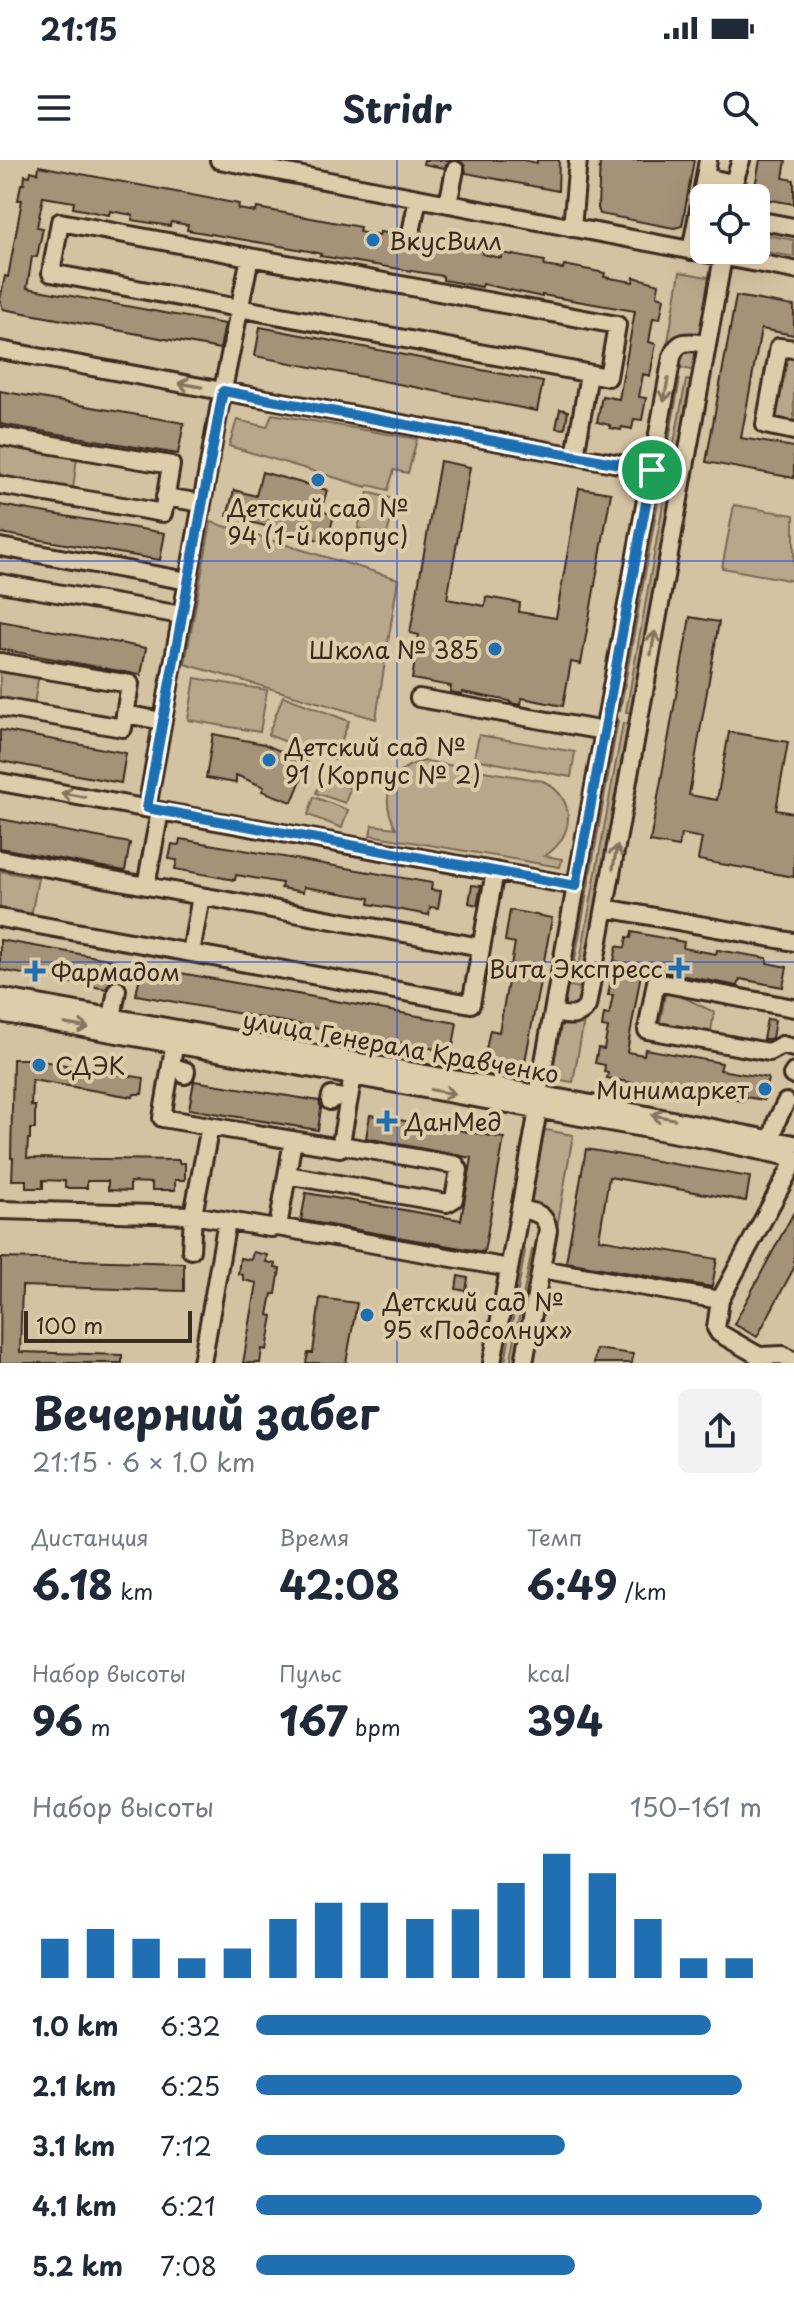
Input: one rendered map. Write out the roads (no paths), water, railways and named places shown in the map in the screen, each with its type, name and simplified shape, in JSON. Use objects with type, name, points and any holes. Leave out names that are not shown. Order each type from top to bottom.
[{"type":"street","points":[[219,160],[690,251]]},
{"type":"street","points":[[572,228],[578,160]]},
{"type":"street","points":[[704,184],[708,160]]},
{"type":"street","points":[[705,177],[728,182],[735,179],[741,160]]},
{"type":"street","points":[[448,204],[455,170]]},
{"type":"street","points":[[412,228],[418,198]]},
{"type":"street","points":[[60,222],[250,257],[617,325],[608,377],[51,273],[60,222]]},
{"type":"street","points":[[770,223],[794,227]]},
{"type":"street","points":[[146,886],[162,721],[250,257]]},
{"type":"street","points":[[553,1013],[575,1016],[583,1013],[587,1006],[722,264]]},
{"type":"street","points":[[761,264],[794,270]]},
{"type":"street","points":[[492,1363],[674,349],[685,342],[707,344]]},
{"type":"street","points":[[794,349],[779,347],[765,425],[794,431]]},
{"type":"street","points":[[0,350],[652,470]]},
{"type":"street","points":[[575,456],[589,374]]},
{"type":"street","points":[[0,436],[171,465],[163,513],[0,485]]},
{"type":"street","points":[[165,497],[202,503]]},
{"type":"street","points":[[0,547],[188,581]]},
{"type":"street","points":[[0,583],[181,615]]},
{"type":"street","points":[[0,662],[130,684],[123,728],[0,707]]},
{"type":"street","points":[[419,698],[604,731]]},
{"type":"street","points":[[125,714],[162,721]]},
{"type":"street","points":[[0,782],[576,886]]},
{"type":"street","points":[[0,859],[481,947]]},
{"type":"street","points":[[0,918],[471,1004],[495,871]]},
{"type":"street","points":[[191,953],[201,896]]},
{"type":"street","points":[[605,908],[794,942]]},
{"type":"street","points":[[794,1007],[656,982],[647,1030],[769,1052],[782,1045],[794,1048]]},
{"type":"street","points":[[112,1018],[117,990]]},
{"type":"street","name":"улица Генерала Кравченко","points":[[0,997],[112,1018],[176,1037]]},
{"type":"street","name":"улица Генерала Кравченко","points":[[0,1013],[176,1037],[770,1145],[794,1144]]},
{"type":"street","points":[[176,1037],[178,1071],[162,1118],[456,1165],[459,1170],[454,1199],[447,1203],[287,1175]]},
{"type":"street","points":[[341,1145],[354,1069]]},
{"type":"street","points":[[330,1101],[331,1096],[349,1099]]},
{"type":"street","points":[[770,1145],[787,1107]]},
{"type":"street","points":[[191,1250],[193,1215],[210,1126]]},
{"type":"street","points":[[278,1227],[293,1140]]},
{"type":"street","name":"улица Генерала Кравченко","points":[[770,1145],[794,1160]]},
{"type":"street","points":[[794,1160],[720,1300],[716,1328],[719,1333],[759,1356],[783,1355],[794,1362]]},
{"type":"street","points":[[520,1209],[543,1216],[548,1230],[524,1363]]},
{"type":"street","points":[[0,1210],[193,1215],[509,1268]]},
{"type":"street","points":[[202,1363],[227,1221]]},
{"type":"street","points":[[541,1269],[720,1300]]},
{"type":"place","name":"ВкусВилл","points":[[373,240]]},
{"type":"place","name":"Детский сад № 94 (1-й корпус)","points":[[318,480]]},
{"type":"place","name":"Школа № 385","points":[[495,649]]},
{"type":"place","name":"Детский сад № 91 (Корпус № 2)","points":[[269,760]]},
{"type":"place","name":"Вита Экспресс","points":[[679,968]]},
{"type":"place","name":"Фармадом","points":[[35,971]]},
{"type":"place","name":"СДЭК","points":[[39,1065]]},
{"type":"place","name":"Минимаркет","points":[[765,1089]]},
{"type":"place","name":"ДанМед","points":[[387,1121]]},
{"type":"place","name":"Детский сад № 95 «Подсолнух»","points":[[367,1315]]}]
